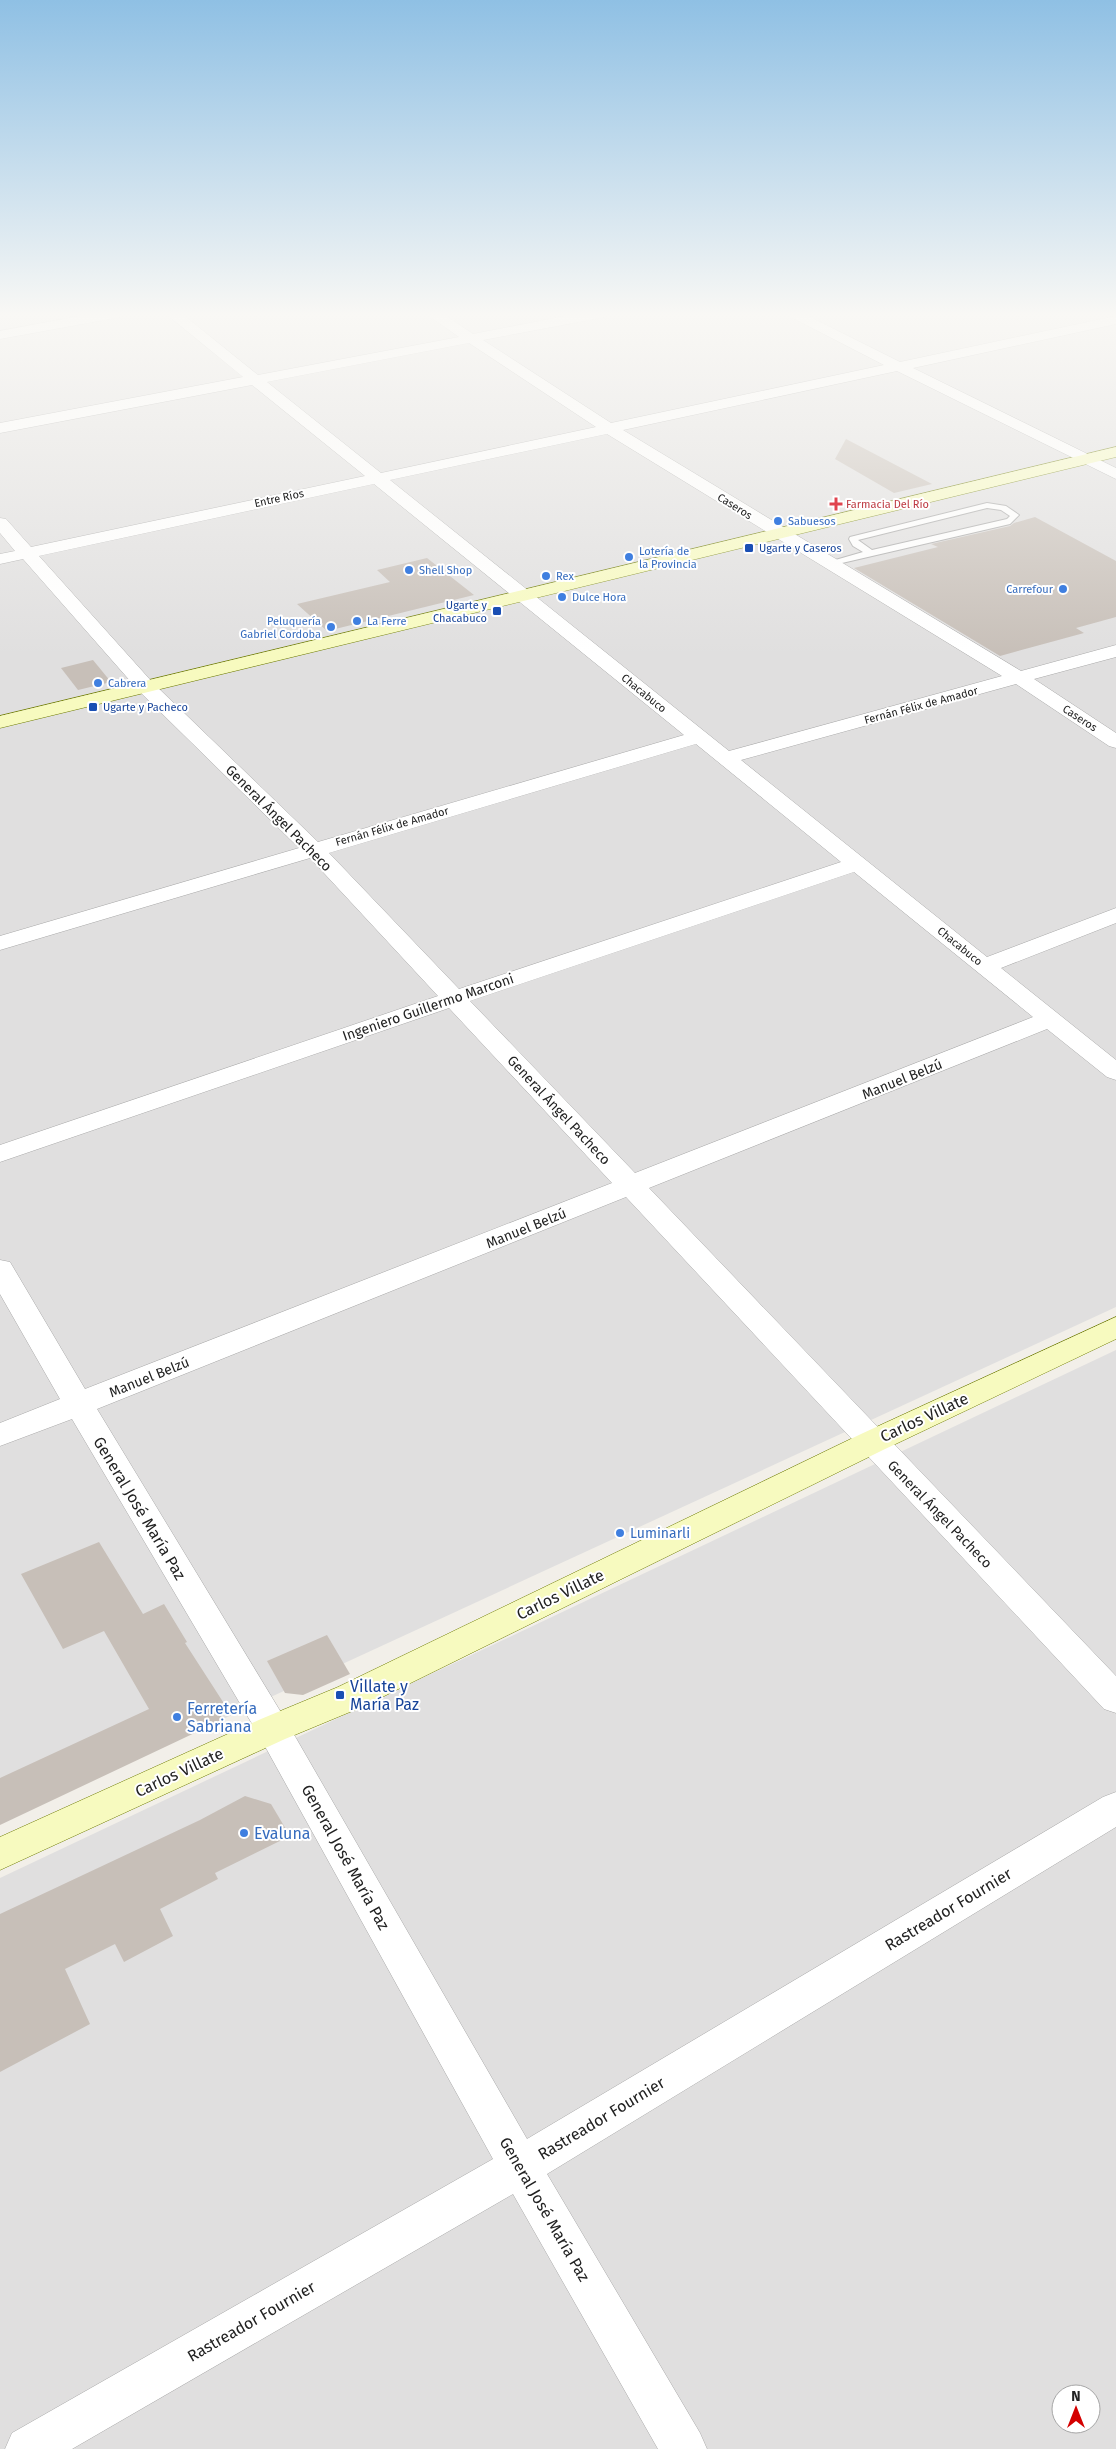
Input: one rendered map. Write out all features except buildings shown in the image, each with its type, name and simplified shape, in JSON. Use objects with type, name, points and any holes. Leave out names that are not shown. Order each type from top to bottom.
[{"type":"street","name":"Chacabuco","points":[[312,427],[1116,1072]]},
{"type":"street","name":"Entre Ríos","points":[[0,559],[611,427]]},
{"type":"street","points":[[1023,427],[1116,474]]},
{"type":"street","name":"Caseros","points":[[608,428],[1020,678],[1116,742]]},
{"type":"street","points":[[0,722],[1116,452]]},
{"type":"street","name":"General Ángel Pacheco","points":[[0,523],[146,687],[313,849],[1116,1700]]},
{"type":"street","name":"Fernán Félix de Amador","points":[[725,758],[1116,651]]},
{"type":"street","name":"Fernán Félix de Amador","points":[[0,943],[698,736]]},
{"type":"street","name":"Ingeniero Guillermo Marconi","points":[[0,1154],[454,998],[857,864]]},
{"type":"street","points":[[984,966],[1116,915]]},
{"type":"street","name":"Manuel Belzú","points":[[0,1435],[1051,1020]]},
{"type":"street","name":"General José María Paz","points":[[0,1269],[273,1729],[520,2166],[684,2449]]},
{"type":"street","name":"Carlos Villate","points":[[0,1854],[358,1692],[872,1442],[1116,1327]]},
{"type":"street","name":"Rastreador Fournier","points":[[28,2449],[520,2166],[1116,1808]]},
{"type":"lane","points":[[829,563],[872,554],[1010,521],[1015,516],[1003,508],[987,506],[852,538],[856,544],[872,554]]},
{"type":"shaded area","points":[[0,427],[1116,427],[1116,1307],[0,1822]]},
{"type":"shaded area","points":[[1116,1350],[1116,2449],[0,2449],[0,1878]]},
{"type":"place","name":"Farmacia Del Río","points":[[836,504]]},
{"type":"place","name":"Sabuesos","points":[[778,521]]},
{"type":"place","name":"Ugarte y Caseros","points":[[749,548]]},
{"type":"place","name":"Lotería de la Provincia","points":[[629,557]]},
{"type":"place","name":"Shell Shop","points":[[409,570]]},
{"type":"place","name":"Rex","points":[[546,576]]},
{"type":"place","name":"Carrefour","points":[[1063,589]]},
{"type":"place","name":"Dulce Hora","points":[[562,597]]},
{"type":"place","name":"Ugarte y Chacabuco","points":[[497,611]]},
{"type":"place","name":"La Ferre","points":[[357,621]]},
{"type":"place","name":"Peluquería Gabriel Cordoba","points":[[331,627]]},
{"type":"place","name":"Cabrera","points":[[98,683]]},
{"type":"place","name":"Ugarte y Pacheco","points":[[93,707]]},
{"type":"place","name":"Luminarli","points":[[620,1533]]},
{"type":"place","name":"Villate y María Paz","points":[[340,1695]]},
{"type":"place","name":"Ferretería Sabriana","points":[[177,1717]]},
{"type":"place","name":"Evaluna","points":[[244,1833]]}]
